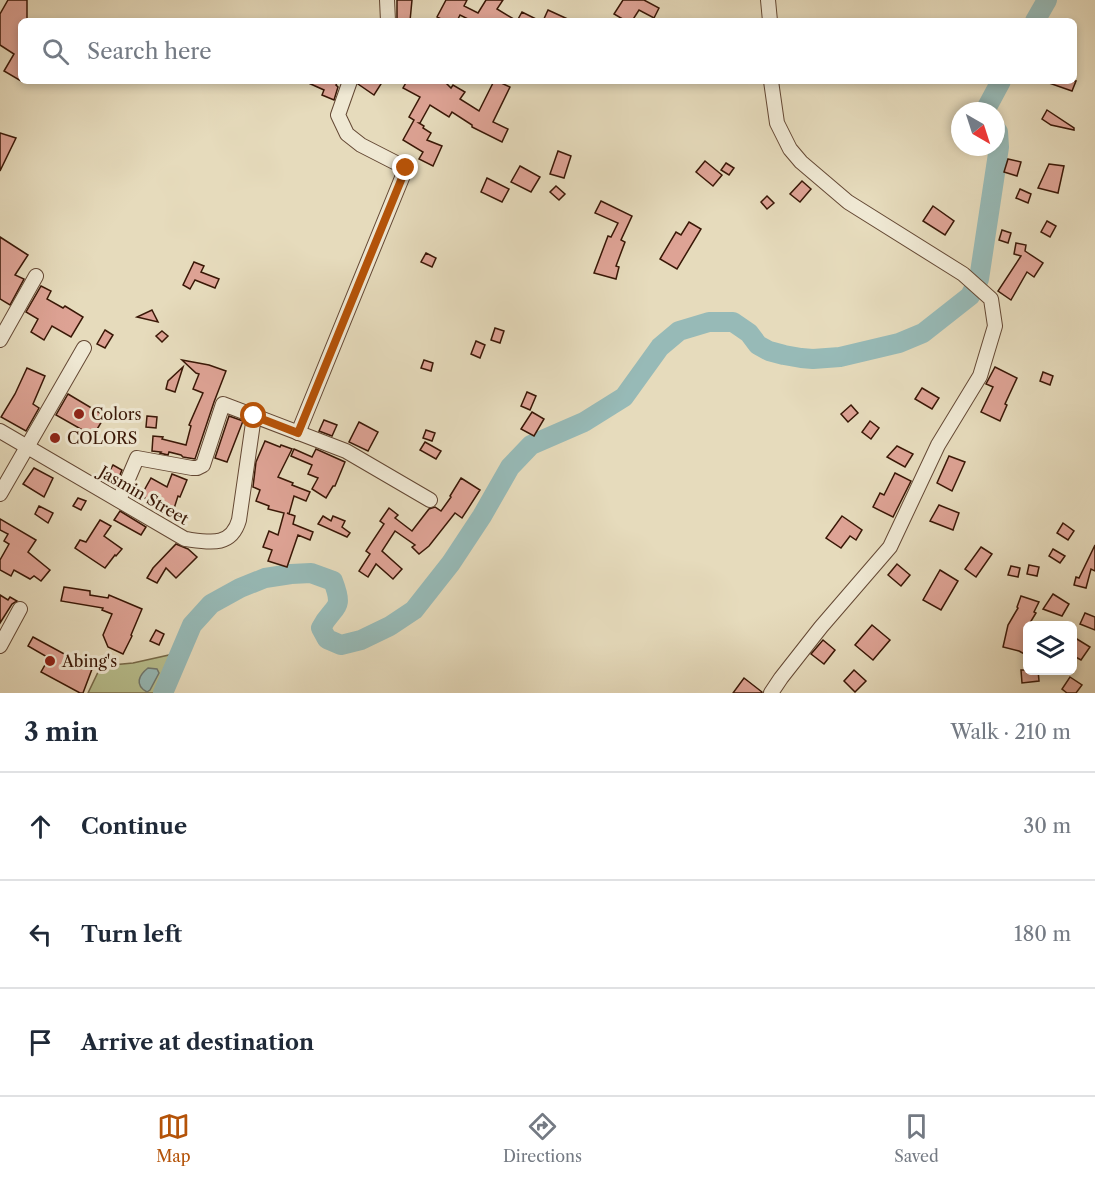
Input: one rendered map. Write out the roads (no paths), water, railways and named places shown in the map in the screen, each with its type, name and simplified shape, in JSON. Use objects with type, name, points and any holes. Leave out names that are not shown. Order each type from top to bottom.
[{"type":"street","points":[[387,0],[388,18]]},
{"type":"street","points":[[768,0],[770,18]]},
{"type":"street","points":[[298,433],[406,168],[361,145],[346,134],[338,115],[349,84]]},
{"type":"street","points":[[771,84],[777,123],[790,149],[801,162],[848,202],[963,274],[991,299],[995,326],[980,376],[938,445],[890,547],[822,627],[771,693]]},
{"type":"street","points":[[0,340],[36,276]]},
{"type":"street","points":[[0,494],[84,348]]},
{"type":"street","points":[[119,500],[137,458],[192,468],[201,467],[223,404],[346,451],[430,501]]},
{"type":"street","name":"Jasmin Street","points":[[0,431],[185,539],[216,542],[232,535],[237,528],[254,416]]},
{"type":"street","points":[[0,646],[21,609]]},
{"type":"water","points":[[148,668],[157,669],[159,673],[147,692],[140,686],[139,680]]},
{"type":"waterway","points":[[1037,18],[1047,0]]},
{"type":"waterway","points":[[990,102],[999,84]]},
{"type":"waterway","points":[[163,693],[192,625],[211,604],[240,588],[265,578],[311,573],[333,581],[338,603],[321,628],[327,639],[341,645],[361,640],[390,626],[414,610],[451,563],[482,516],[510,467],[531,445],[584,422],[624,397],[660,347],[679,331],[709,322],[733,322],[749,333],[758,345],[769,351],[813,359],[840,357],[899,343],[923,333],[970,296],[979,279],[998,156]]},
{"type":"place","name":"Colors","points":[[79,414]]},
{"type":"place","name":"COLORS","points":[[55,438]]},
{"type":"place","name":"Abing's","points":[[50,661]]}]
